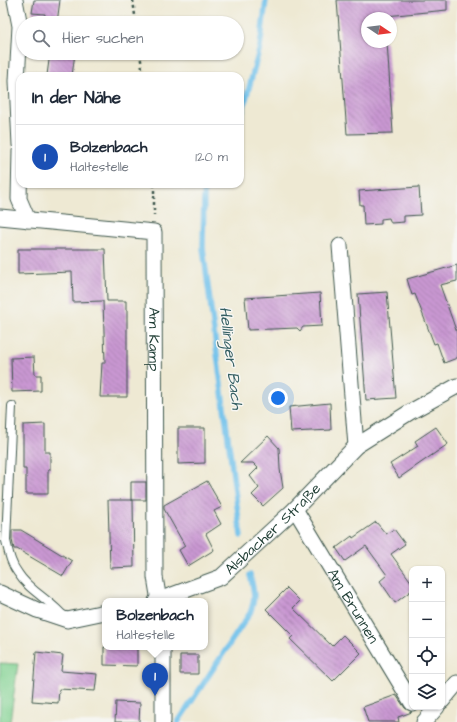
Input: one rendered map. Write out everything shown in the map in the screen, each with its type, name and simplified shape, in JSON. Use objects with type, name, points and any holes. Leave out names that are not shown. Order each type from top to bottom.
[{"type":"street","points":[[16,0],[18,16]]},
{"type":"street","points":[[17,72],[18,60]]},
{"type":"street","points":[[19,188],[19,199],[28,220]]},
{"type":"street","points":[[0,217],[154,232]]},
{"type":"street","name":"Am Kamp","points":[[154,232],[155,577],[158,598]]},
{"type":"street","points":[[340,246],[356,446]]},
{"type":"street","name":"Alsbacher Straße","points":[[166,598],[221,577],[295,508],[356,446],[410,412],[457,386]]},
{"type":"street","name":"Am Brunnen","points":[[295,508],[409,698]]},
{"type":"street","points":[[0,593],[37,610],[67,620],[102,613]]},
{"type":"street","points":[[163,650],[163,722]]},
{"type":"street","points":[[445,697],[457,683]]},
{"type":"street","points":[[416,710],[424,722],[434,710]]},
{"type":"lane","points":[[12,406],[6,542],[11,561],[18,574],[45,600],[58,608],[67,620]]},
{"type":"path","points":[[133,0],[135,16]]},
{"type":"path","points":[[141,60],[142,72]]},
{"type":"path","points":[[154,188],[154,232]]},
{"type":"green space","points":[[0,663],[18,664],[10,722],[0,722]]},
{"type":"building","points":[[34,0],[60,0],[58,16],[45,16],[45,14],[32,13]]},
{"type":"building","points":[[337,0],[447,0],[447,10],[397,15],[397,12],[361,12],[361,48],[387,48],[393,133],[347,134]]},
{"type":"building","points":[[49,60],[74,60],[73,72],[47,72]]},
{"type":"building","points":[[419,187],[421,215],[404,216],[404,222],[391,223],[389,218],[381,219],[381,224],[364,225],[363,205],[360,205],[359,191]]},
{"type":"building","points":[[18,249],[105,249],[107,301],[126,301],[127,397],[100,397],[102,363],[105,363],[103,301],[73,302],[72,272],[18,274]]},
{"type":"building","points":[[457,265],[457,281],[440,285],[457,333],[457,358],[444,363],[437,343],[434,344],[415,294],[412,295],[407,279]]},
{"type":"building","points":[[387,292],[396,398],[366,400],[358,294]]},
{"type":"building","points":[[320,293],[322,326],[303,327],[300,331],[297,328],[248,330],[245,298]]},
{"type":"building","points":[[34,357],[35,375],[41,375],[41,391],[12,392],[11,358]]},
{"type":"building","points":[[330,403],[331,430],[291,432],[289,407]]},
{"type":"building","points":[[45,424],[45,452],[50,452],[48,494],[26,494],[26,469],[23,469],[23,425]]},
{"type":"building","points":[[436,427],[448,444],[399,478],[390,464],[418,446],[415,441]]},
{"type":"building","points":[[178,428],[205,428],[205,463],[178,464]]},
{"type":"building","points":[[268,436],[279,448],[283,488],[263,506],[252,495],[259,488],[250,476],[258,468],[253,463],[240,463]]},
{"type":"building","points":[[207,481],[222,507],[214,511],[221,524],[206,534],[214,550],[188,566],[179,550],[185,546],[164,509],[164,505]]},
{"type":"building","points":[[131,482],[146,482],[146,500],[131,500]]},
{"type":"building","points":[[108,500],[133,500],[134,567],[110,568]]},
{"type":"building","points":[[376,522],[386,534],[394,529],[405,544],[391,554],[409,579],[409,592],[395,603],[380,581],[387,575],[366,546],[345,561],[336,548],[352,536],[353,538]]},
{"type":"building","points":[[12,530],[21,530],[72,561],[63,576],[17,549],[14,549]]},
{"type":"building","points":[[287,588],[300,601],[293,608],[332,646],[343,635],[361,653],[333,681],[290,639],[293,636],[266,609]]},
{"type":"building","points":[[104,650],[137,650],[137,666],[104,665]]},
{"type":"building","points":[[36,652],[63,655],[61,671],[97,674],[95,691],[59,689],[58,703],[32,701]]},
{"type":"building","points":[[180,655],[198,655],[198,674],[180,674]]},
{"type":"building","points":[[396,695],[405,708],[412,712],[398,717],[399,722],[368,722],[363,707]]},
{"type":"building","points":[[116,702],[140,703],[139,722],[115,722]]},
{"type":"waterway","name":"Hellinger Bach","points":[[244,106],[260,47],[266,0]]},
{"type":"waterway","name":"Hellinger Bach","points":[[207,188],[204,193],[203,248],[241,536]]},
{"type":"waterway","name":"Hellinger Bach","points":[[178,722],[250,613],[254,594],[250,575]]},
{"type":"place","name":"Bolzenbach","points":[[155,696]]}]
